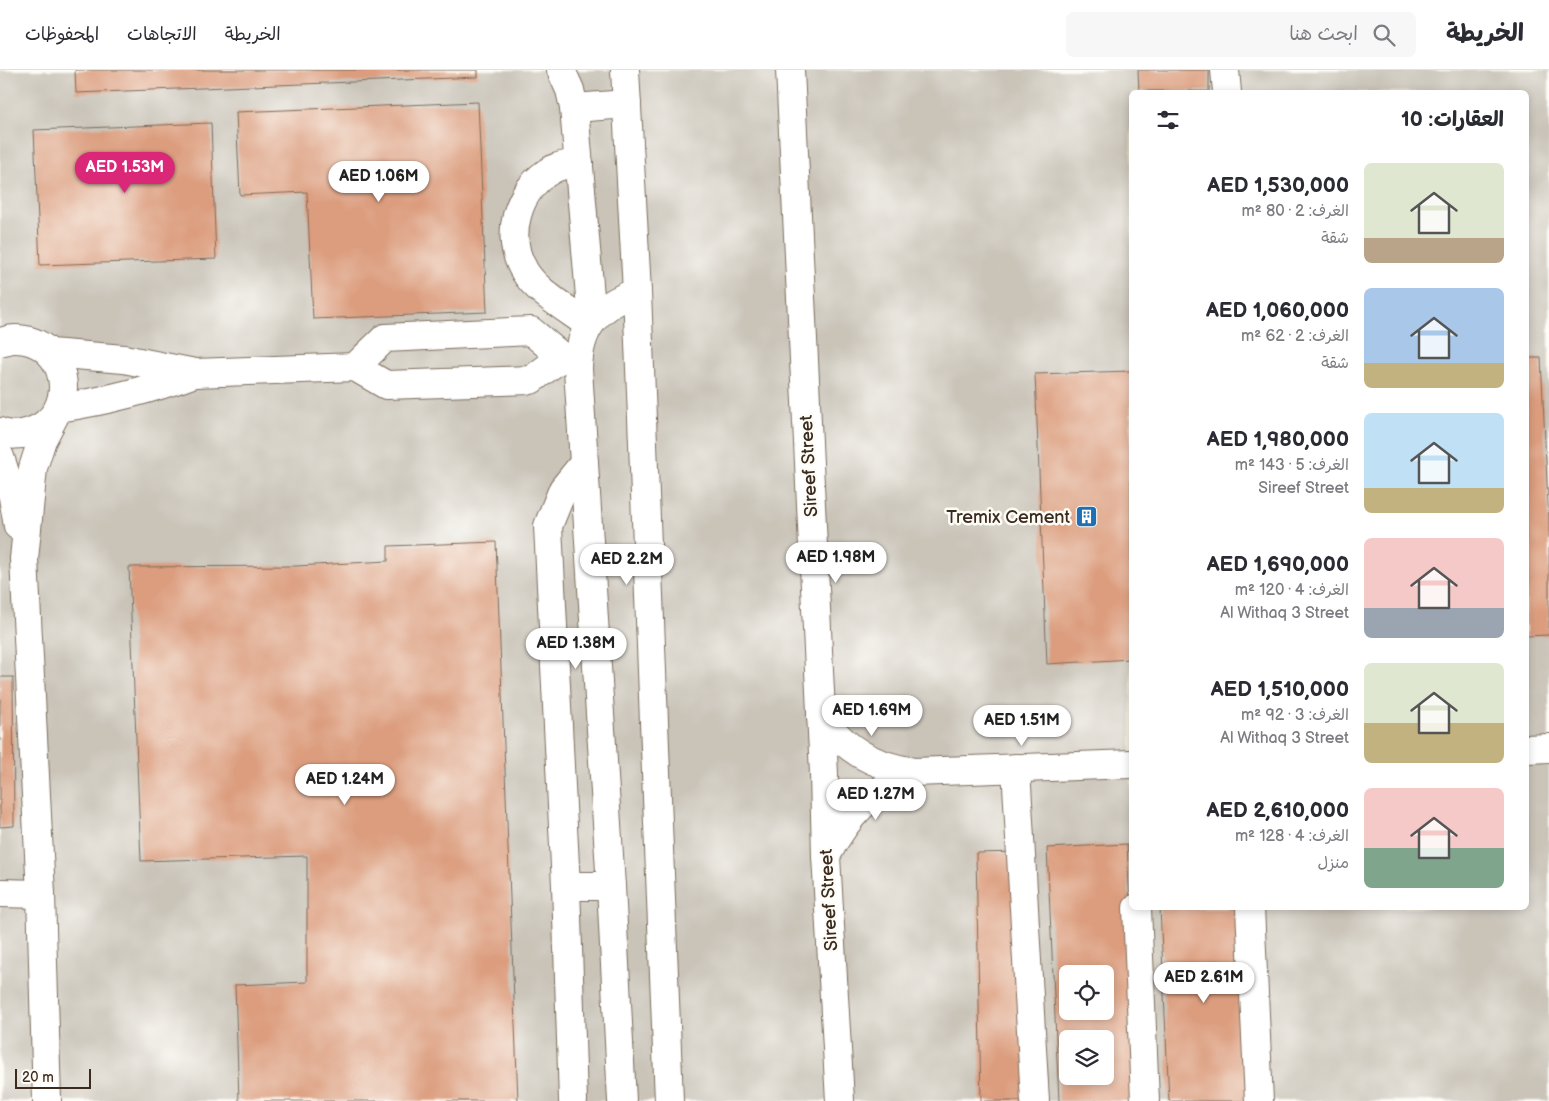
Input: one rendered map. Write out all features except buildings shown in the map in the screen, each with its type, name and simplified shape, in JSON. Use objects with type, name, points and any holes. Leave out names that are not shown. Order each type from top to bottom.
[{"type":"street","points":[[561,70],[570,90],[574,108],[591,322]]},
{"type":"street","points":[[625,70],[637,292],[669,1101]]},
{"type":"street","name":"Sireef Street","points":[[790,70],[826,856],[840,1101]]},
{"type":"street","points":[[1226,70],[1227,90]]},
{"type":"street","points":[[574,108],[626,104]]},
{"type":"street","points":[[578,163],[554,168],[538,180],[525,195],[517,213],[514,233],[517,253],[525,271],[538,286],[591,322]]},
{"type":"street","points":[[50,353],[124,359],[195,373],[355,367],[386,385],[531,380],[570,356],[591,322],[605,307],[620,298],[637,292]]},
{"type":"street","points":[[355,367],[385,338],[531,331],[570,356],[584,463],[611,886],[622,1101]]},
{"type":"street","points":[[5,336],[34,342],[50,353],[59,366],[63,380],[63,394],[57,412],[42,440],[33,468],[24,559]]},
{"type":"street","points":[[0,432],[22,434],[40,428],[57,412],[128,396],[162,386],[195,373]]},
{"type":"street","points":[[0,457],[13,498],[24,559],[41,894],[47,1101]]},
{"type":"street","points":[[574,1101],[566,886],[548,526],[563,489],[584,463]]},
{"type":"street","points":[[821,717],[835,735],[852,749],[878,763],[914,772],[1129,764]]},
{"type":"street","points":[[1529,749],[1549,748]]},
{"type":"street","points":[[1016,768],[1035,1101]]},
{"type":"street","points":[[826,856],[838,834],[859,808],[891,783],[914,772]]},
{"type":"street","points":[[566,886],[611,886]]},
{"type":"street","points":[[0,893],[41,894]]},
{"type":"street","points":[[1137,910],[1145,1101]]},
{"type":"street","points":[[1250,910],[1259,1101]]},
{"type":"shaded area","points":[[0,70],[1549,70],[1549,1101],[0,1101]]},
{"type":"place","name":"Tremix Cement","points":[[1086,517]]}]
